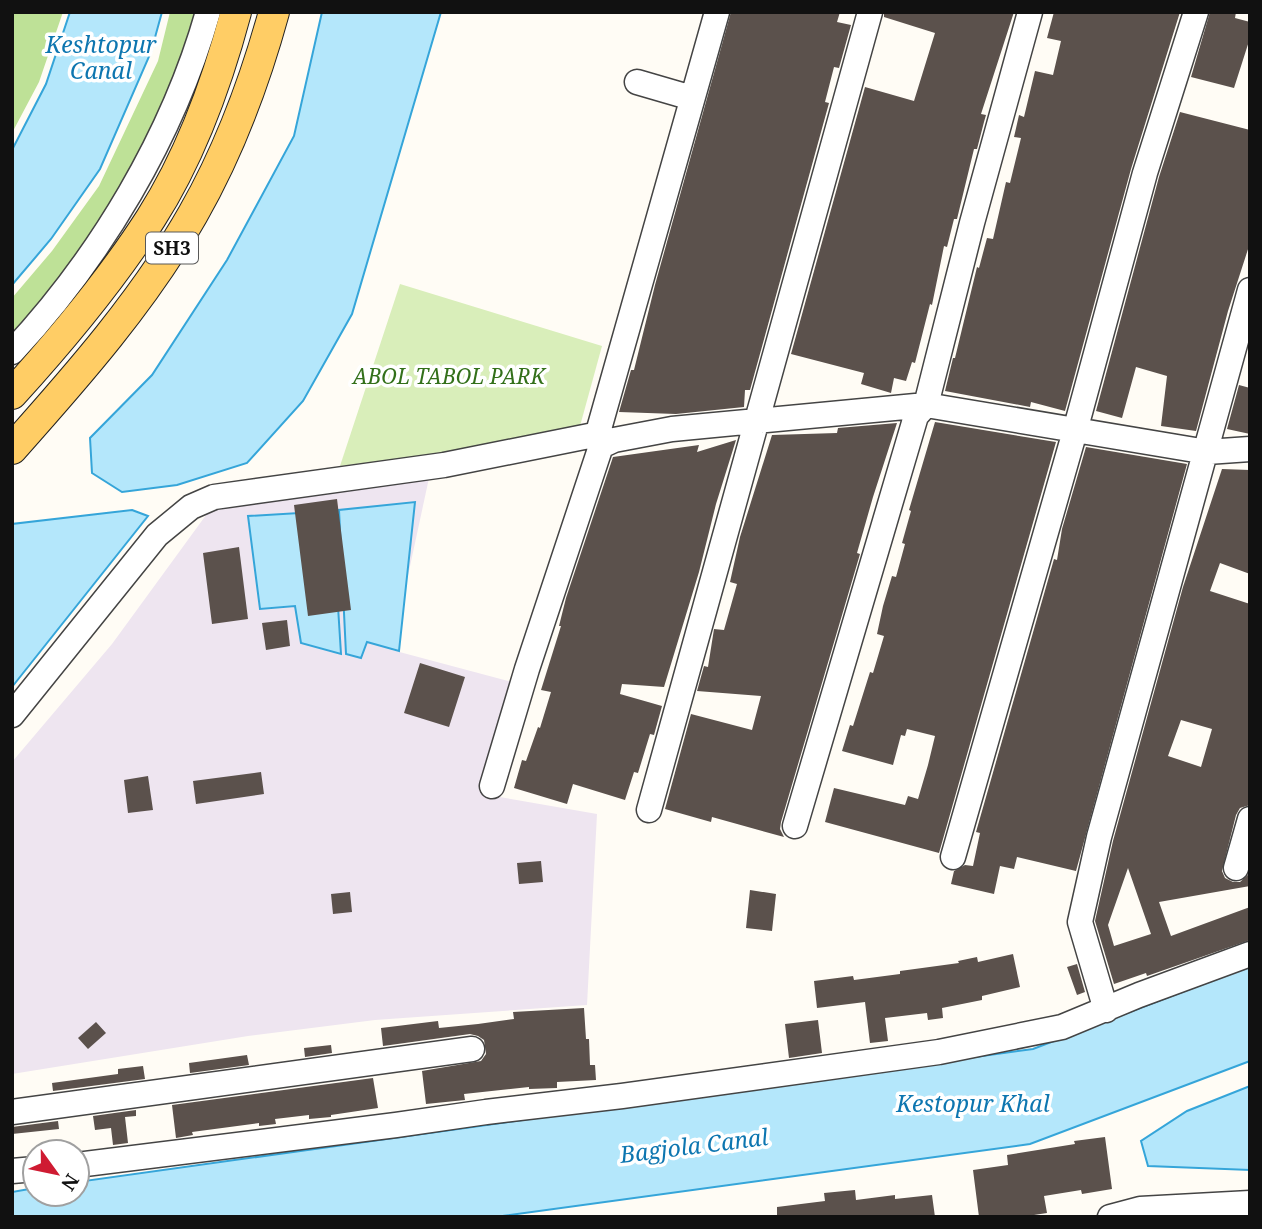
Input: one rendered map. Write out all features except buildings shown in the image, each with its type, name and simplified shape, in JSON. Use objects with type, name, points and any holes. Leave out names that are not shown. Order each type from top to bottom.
[{"type":"main road","name":"SH3","points":[[12,394],[63,338],[152,216],[185,154],[209,96],[236,12]]},
{"type":"main road","name":"SH3","points":[[12,449],[78,374],[141,295],[194,213],[241,113],[274,12]]},
{"type":"street","points":[[12,352],[69,287],[134,186],[176,103],[199,44],[208,12]]},
{"type":"street","points":[[492,786],[600,440],[717,12]]},
{"type":"street","points":[[649,810],[870,12]]},
{"type":"street","points":[[795,826],[916,416],[926,405],[1030,12]]},
{"type":"street","points":[[953,857],[1075,431],[1145,173],[1196,12]]},
{"type":"street","points":[[637,82],[692,98]]},
{"type":"street","points":[[1106,1010],[1080,922],[1099,837],[1250,290]]},
{"type":"street","points":[[12,715],[157,536],[191,507],[214,497],[614,440],[672,429],[926,405],[1207,452],[1250,449]]},
{"type":"street","points":[[1236,868],[1250,819]]},
{"type":"street","points":[[91,1163],[622,1096],[939,1052],[1062,1027],[1250,954]]},
{"type":"street","points":[[12,1112],[472,1049]]},
{"type":"street","points":[[1110,1217],[1250,1203]]},
{"type":"shaded area","points":[[429,478],[392,650],[516,683],[482,794],[597,814],[587,1005],[375,1020],[248,1036],[12,1074],[12,762],[112,644],[209,511]]},
{"type":"green space","points":[[12,12],[63,12],[39,82],[12,133]]},
{"type":"green space","points":[[170,12],[216,12],[190,95],[12,357],[12,298],[52,251],[99,186],[158,61]]},
{"type":"green space","name":"ABOL TABOL PARK","points":[[400,284],[602,346],[577,437],[340,466]]},
{"type":"water","name":"Keshtopur Canal","points":[[70,12],[162,12],[151,52],[100,169],[51,239],[12,285],[12,150],[46,84]]},
{"type":"water","points":[[322,12],[441,12],[352,314],[303,401],[247,463],[177,485],[122,492],[92,473],[90,438],[152,375],[227,260],[294,136]]},
{"type":"water","points":[[415,502],[399,651],[367,642],[361,658],[346,654],[339,510]]},
{"type":"water","points":[[132,510],[148,516],[12,687],[12,524]]},
{"type":"water","points":[[332,511],[341,654],[301,643],[295,606],[260,609],[248,516]]},
{"type":"water","name":"Kestopur Khal","points":[[1250,966],[1250,1061],[1030,1144],[495,1217],[12,1217],[12,1192],[21,1190],[21,1208],[91,1208],[91,1180],[1033,1049]]},
{"type":"water","points":[[1250,1086],[1250,1170],[1148,1166],[1141,1141],[1187,1111]]},
{"type":"water label","name":"Bagjola Canal","points":[[694,1146]]}]
